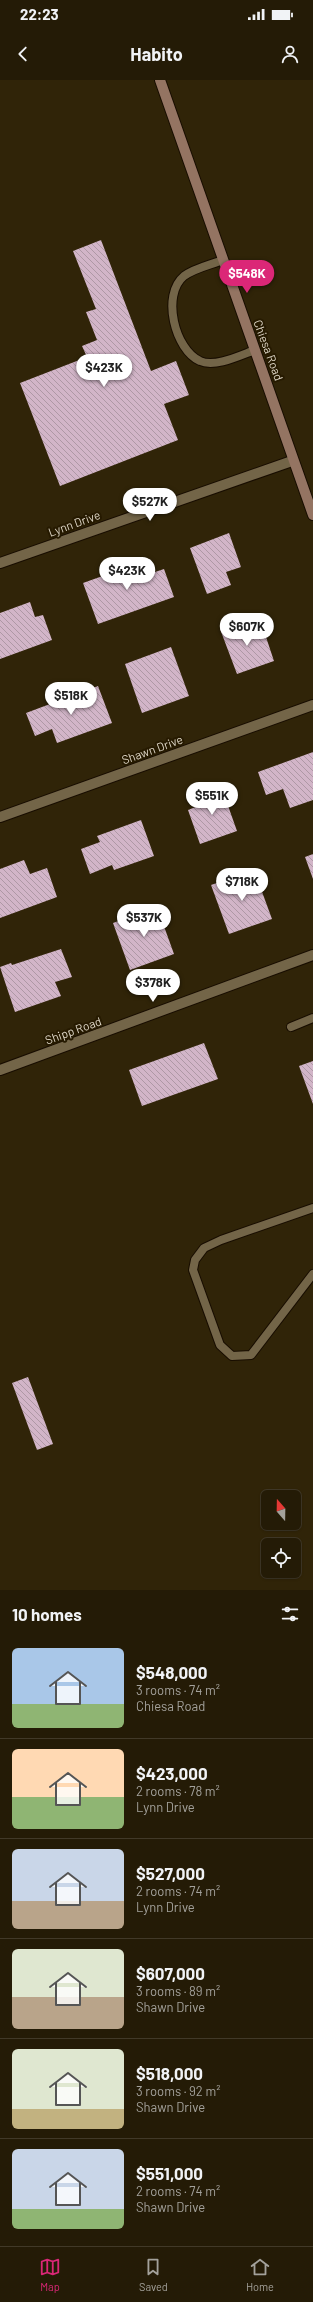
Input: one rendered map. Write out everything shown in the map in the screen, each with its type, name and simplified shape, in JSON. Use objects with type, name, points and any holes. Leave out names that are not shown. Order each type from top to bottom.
[{"type":"main road","name":"Chiesa Road","points":[[160,80],[284,429],[292,461],[313,516]]},
{"type":"street","name":"Lynn Drive","points":[[0,563],[292,461]]},
{"type":"street","name":"Shawn Drive","points":[[0,818],[313,705]]},
{"type":"street","name":"Shipp Road","points":[[0,1070],[313,955]]},
{"type":"lane","points":[[223,260],[195,270],[183,277],[174,289],[171,305],[173,323],[189,353],[200,361],[210,363],[255,350]]},
{"type":"lane","points":[[291,1027],[313,1018]]},
{"type":"lane","points":[[313,1208],[221,1240],[204,1248],[195,1260],[193,1270],[220,1345],[232,1356],[251,1355],[313,1274]]},
{"type":"building","points":[[101,240],[151,371],[176,361],[189,395],[164,404],[178,440],[60,486],[20,383],[87,357],[82,346],[97,340],[86,312],[96,309],[73,251]]},
{"type":"building","points":[[229,533],[241,567],[226,572],[231,585],[207,594],[190,548]]},
{"type":"building","points":[[150,559],[155,572],[164,569],[174,597],[98,624],[83,583]]},
{"type":"building","points":[[30,602],[35,617],[43,615],[52,640],[0,659],[0,613]]},
{"type":"building","points":[[247,620],[251,632],[263,628],[274,661],[237,674],[220,629]]},
{"type":"building","points":[[171,647],[189,696],[142,713],[125,664]]},
{"type":"building","points":[[98,686],[112,723],[57,743],[52,729],[35,736],[26,713]]},
{"type":"building","points":[[313,752],[313,800],[290,808],[283,789],[266,795],[258,772]]},
{"type":"building","points":[[221,786],[237,831],[200,844],[188,810],[203,804],[199,794]]},
{"type":"building","points":[[141,820],[154,856],[114,870],[112,865],[90,874],[81,849],[100,842],[97,836]]},
{"type":"building","points":[[313,854],[313,879],[305,857]]},
{"type":"building","points":[[24,860],[30,874],[47,868],[57,897],[0,918],[0,869]]},
{"type":"building","points":[[254,870],[272,919],[229,934],[211,885]]},
{"type":"building","points":[[157,907],[174,954],[130,970],[113,923]]},
{"type":"building","points":[[61,949],[72,977],[55,982],[61,996],[15,1012],[0,967],[11,963],[12,965]]},
{"type":"building","points":[[204,1043],[218,1079],[142,1106],[129,1070]]},
{"type":"building","points":[[313,1061],[313,1104],[299,1066]]},
{"type":"building","points":[[28,1377],[53,1444],[37,1450],[12,1383]]}]
